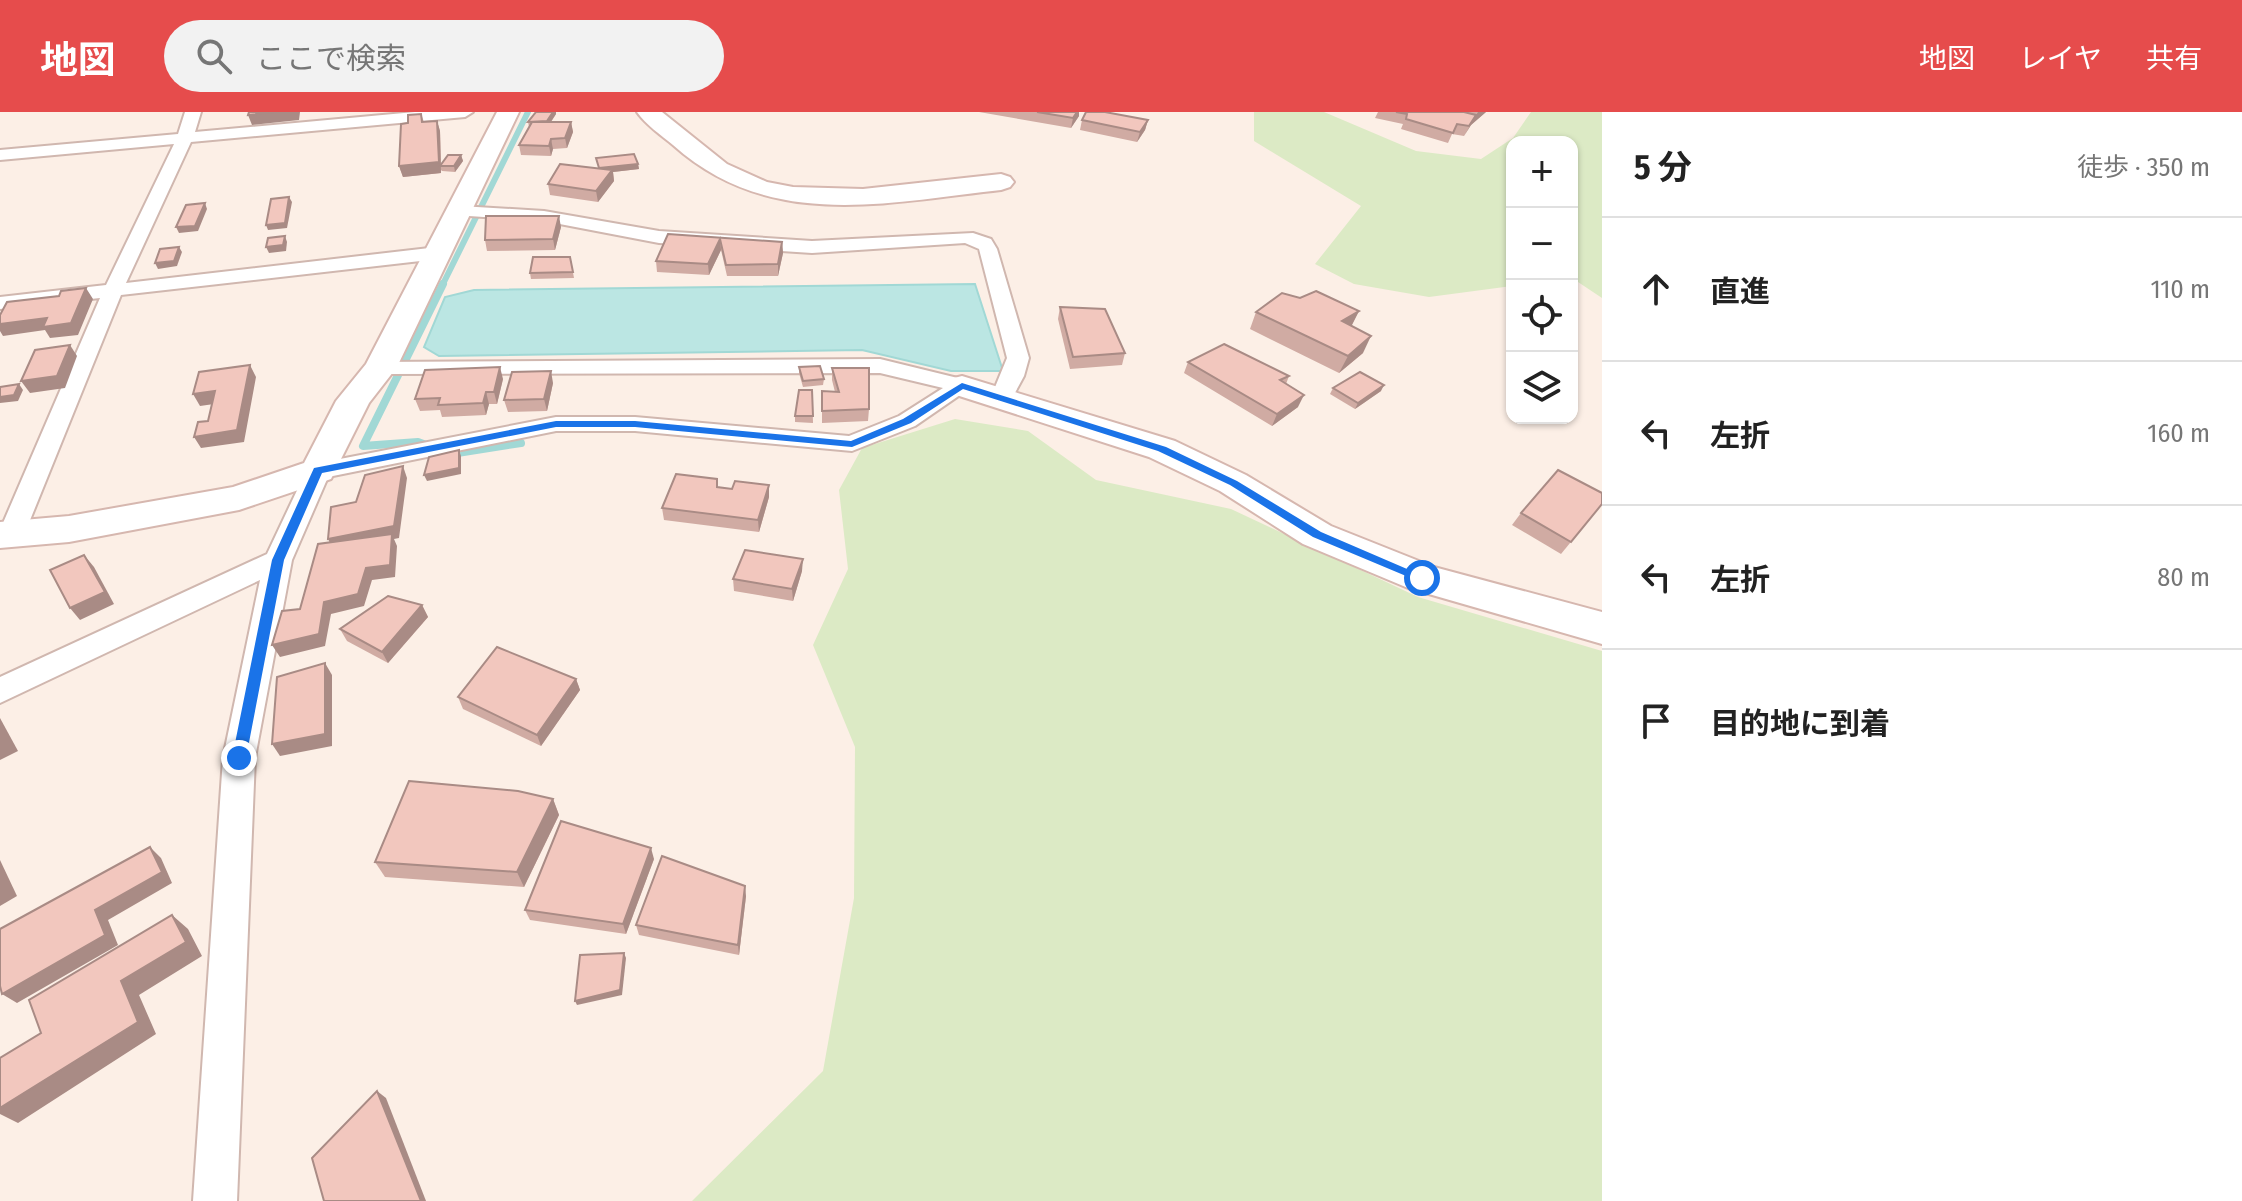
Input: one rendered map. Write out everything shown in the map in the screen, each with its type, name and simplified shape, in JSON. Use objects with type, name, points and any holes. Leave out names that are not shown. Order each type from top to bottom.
[{"type":"street","points":[[193,112],[185,138],[114,288],[5,535],[69,529],[239,498],[318,471],[556,424],[635,424],[852,444],[907,421],[962,386]]},
{"type":"street","points":[[0,155],[465,112]]},
{"type":"street","points":[[215,1201],[239,758],[278,560],[353,401],[381,367],[508,112]]},
{"type":"street","points":[[648,112],[703,158],[729,175],[760,189],[845,197],[1001,182]]},
{"type":"street","points":[[460,211],[544,216],[659,237],[812,247],[950,236],[976,239],[988,249],[1018,358],[1002,397]]},
{"type":"street","points":[[0,303],[438,253]]},
{"type":"street","points":[[381,367],[880,366],[1002,397],[1162,449],[1233,483],[1317,535],[1422,578],[1602,628]]},
{"type":"street","points":[[0,691],[278,560]]},
{"type":"green space","points":[[1254,112],[1324,112],[1416,151],[1481,159],[1506,143],[1506,287],[1429,297],[1354,284],[1315,264],[1361,206],[1254,141]]},
{"type":"green space","points":[[1531,112],[1602,112],[1602,298],[1578,282],[1578,136],[1514,136]]},
{"type":"green space","points":[[955,419],[1028,431],[1096,480],[1231,509],[1418,597],[1602,651],[1602,1201],[692,1201],[823,1071],[854,898],[855,747],[813,645],[848,569],[839,490],[862,448]]},
{"type":"water","points":[[975,284],[1003,371],[951,371],[862,350],[439,356],[424,347],[445,297],[474,290]]},
{"type":"building","points":[[249,112],[276,112],[248,115]]},
{"type":"building","points":[[536,112],[553,112],[547,121],[528,122]]},
{"type":"building","points":[[1037,112],[1077,112],[1073,118]]},
{"type":"building","points":[[1086,112],[1105,112],[1148,120],[1140,132],[1082,120]]},
{"type":"building","points":[[1396,112],[1464,112],[1476,115],[1469,126],[1457,124],[1453,133],[1406,119],[1407,114]]},
{"type":"building","points":[[421,114],[422,122],[437,121],[439,162],[399,166],[401,124],[408,123],[408,115]]},
{"type":"building","points":[[532,122],[571,122],[565,138],[551,139],[549,146],[519,145]]},
{"type":"building","points":[[634,154],[638,164],[599,168],[596,158]]},
{"type":"building","points":[[448,155],[461,155],[454,166],[440,166]]},
{"type":"building","points":[[560,164],[612,170],[596,191],[548,184]]},
{"type":"building","points":[[289,197],[285,223],[266,225],[271,199]]},
{"type":"building","points":[[205,203],[195,226],[176,227],[186,205]]},
{"type":"building","points":[[486,216],[559,216],[553,239],[485,240]]},
{"type":"building","points":[[668,234],[782,242],[778,264],[726,265],[720,239],[708,264],[656,261]]},
{"type":"building","points":[[285,236],[283,245],[266,247],[268,238]]},
{"type":"building","points":[[179,247],[174,261],[155,263],[160,249]]},
{"type":"building","points":[[533,257],[570,257],[573,272],[530,273]]},
{"type":"building","points":[[86,288],[71,323],[43,327],[47,318],[0,324],[0,315],[7,302],[59,296],[61,291]]},
{"type":"building","points":[[1316,291],[1359,311],[1342,321],[1371,336],[1348,356],[1256,312],[1282,293],[1300,298]]},
{"type":"building","points":[[1060,307],[1105,309],[1125,353],[1073,357]]},
{"type":"building","points":[[1224,344],[1289,376],[1280,380],[1304,395],[1277,414],[1188,362]]},
{"type":"building","points":[[70,345],[57,376],[21,381],[35,350]]},
{"type":"building","points":[[250,365],[237,430],[194,437],[198,422],[208,421],[215,391],[193,394],[199,372]]},
{"type":"building","points":[[820,366],[824,379],[803,381],[799,367]]},
{"type":"building","points":[[500,367],[494,392],[486,392],[483,403],[438,405],[440,398],[415,399],[425,370]]},
{"type":"building","points":[[832,368],[869,368],[869,409],[822,411],[822,391],[839,392]]},
{"type":"building","points":[[551,371],[544,399],[504,400],[512,372]]},
{"type":"building","points":[[1360,372],[1384,385],[1358,403],[1333,388]]},
{"type":"building","points":[[19,384],[14,395],[0,397],[0,387]]},
{"type":"building","points":[[799,390],[812,390],[813,416],[795,416]]},
{"type":"building","points":[[459,450],[459,468],[424,475],[429,457]]},
{"type":"building","points":[[403,466],[394,526],[328,539],[331,507],[356,502],[365,475]]},
{"type":"building","points":[[1558,470],[1602,493],[1602,504],[1571,542],[1521,513]]},
{"type":"building","points":[[676,474],[717,479],[717,487],[732,489],[735,481],[769,485],[758,520],[662,508]]},
{"type":"building","points":[[392,534],[390,565],[366,568],[358,594],[324,602],[319,634],[272,645],[282,611],[300,609],[318,544]]},
{"type":"building","points":[[745,550],[803,559],[792,589],[733,579]]},
{"type":"building","points":[[84,555],[105,592],[70,608],[50,570]]},
{"type":"building","points":[[388,596],[422,605],[382,652],[340,629]]},
{"type":"building","points":[[497,647],[576,679],[537,735],[458,697]]},
{"type":"building","points":[[325,663],[325,734],[272,744],[277,677]]},
{"type":"building","points":[[409,781],[518,791],[553,799],[517,872],[375,862]]},
{"type":"building","points":[[561,821],[651,848],[623,924],[525,910]]},
{"type":"building","points":[[150,847],[162,872],[95,910],[105,935],[2,994],[0,929]]},
{"type":"building","points":[[662,856],[745,886],[738,945],[636,925]]},
{"type":"building","points":[[172,915],[186,942],[121,981],[138,1022],[0,1108],[0,1058],[41,1033],[29,1000]]},
{"type":"building","points":[[624,953],[620,990],[575,1001],[580,955]]},
{"type":"building","points":[[377,1091],[421,1201],[324,1201],[312,1158]]},
{"type":"waterway","points":[[442,286],[528,112]]},
{"type":"waterway","points":[[443,284],[363,446],[418,442],[451,454],[521,443]]},
{"type":"route","points":[[239,758],[278,560],[318,471],[556,424],[635,424],[852,444],[907,421],[962,386],[1162,449],[1233,483],[1317,535],[1422,578]]}]
